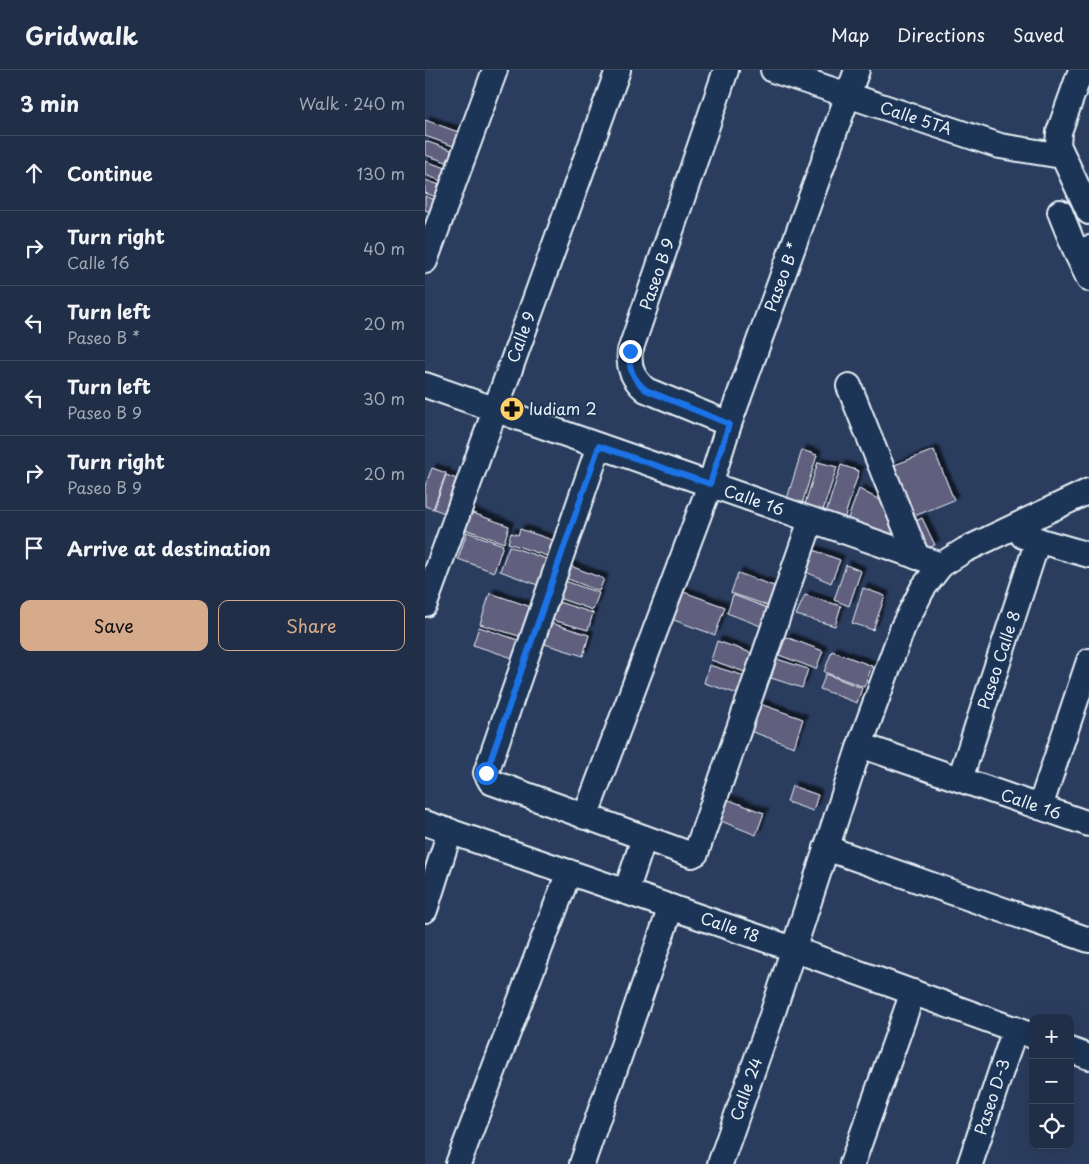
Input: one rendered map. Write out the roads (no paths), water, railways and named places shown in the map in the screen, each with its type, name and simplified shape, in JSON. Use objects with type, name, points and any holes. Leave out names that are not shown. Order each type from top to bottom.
[{"type":"street","points":[[425,261],[495,70]]},
{"type":"street","name":"Calle 9","points":[[425,604],[618,70]]},
{"type":"street","name":"Paseo B 9","points":[[726,70],[630,351],[629,364],[637,382],[646,390],[729,424]]},
{"type":"street","name":"Calle 5TA","points":[[773,70],[1000,146],[1062,156]]},
{"type":"street","name":"Paseo B *","points":[[585,817],[710,484],[729,424],[857,70]]},
{"type":"street","points":[[1081,70],[1059,132],[1058,145],[1089,212]]},
{"type":"street","points":[[1060,212],[1083,251],[1089,280]]},
{"type":"street","name":"Calle 16","points":[[425,385],[941,565]]},
{"type":"street","points":[[849,386],[917,557]]},
{"type":"street","points":[[599,446],[486,773],[491,782],[692,855],[696,853],[811,520]]},
{"type":"street","points":[[941,565],[1004,530],[1089,491]]},
{"type":"street","points":[[1004,530],[1089,555]]},
{"type":"street","name":"Paseo Calle 8","points":[[960,779],[1038,540]]},
{"type":"street","name":"Calle 24","points":[[720,1164],[772,1015],[860,745],[903,627],[923,588],[941,565]]},
{"type":"street","points":[[1040,807],[1089,662]]},
{"type":"street","name":"Calle 16","points":[[860,745],[1089,824]]},
{"type":"street","name":"Calle 18","points":[[425,823],[793,949],[1024,1033]]},
{"type":"street","points":[[425,910],[450,831]]},
{"type":"street","points":[[626,892],[644,838]]},
{"type":"street","points":[[826,848],[1089,940]]},
{"type":"street","points":[[459,1164],[569,872]]},
{"type":"street","points":[[582,1164],[671,907]]},
{"type":"street","points":[[852,1164],[913,992]]},
{"type":"street","name":"Paseo D-3","points":[[970,1164],[1024,1033]]},
{"type":"street","points":[[1074,1051],[1089,1056]]},
{"type":"place","name":"ludiam 2","points":[[512,409]]}]
